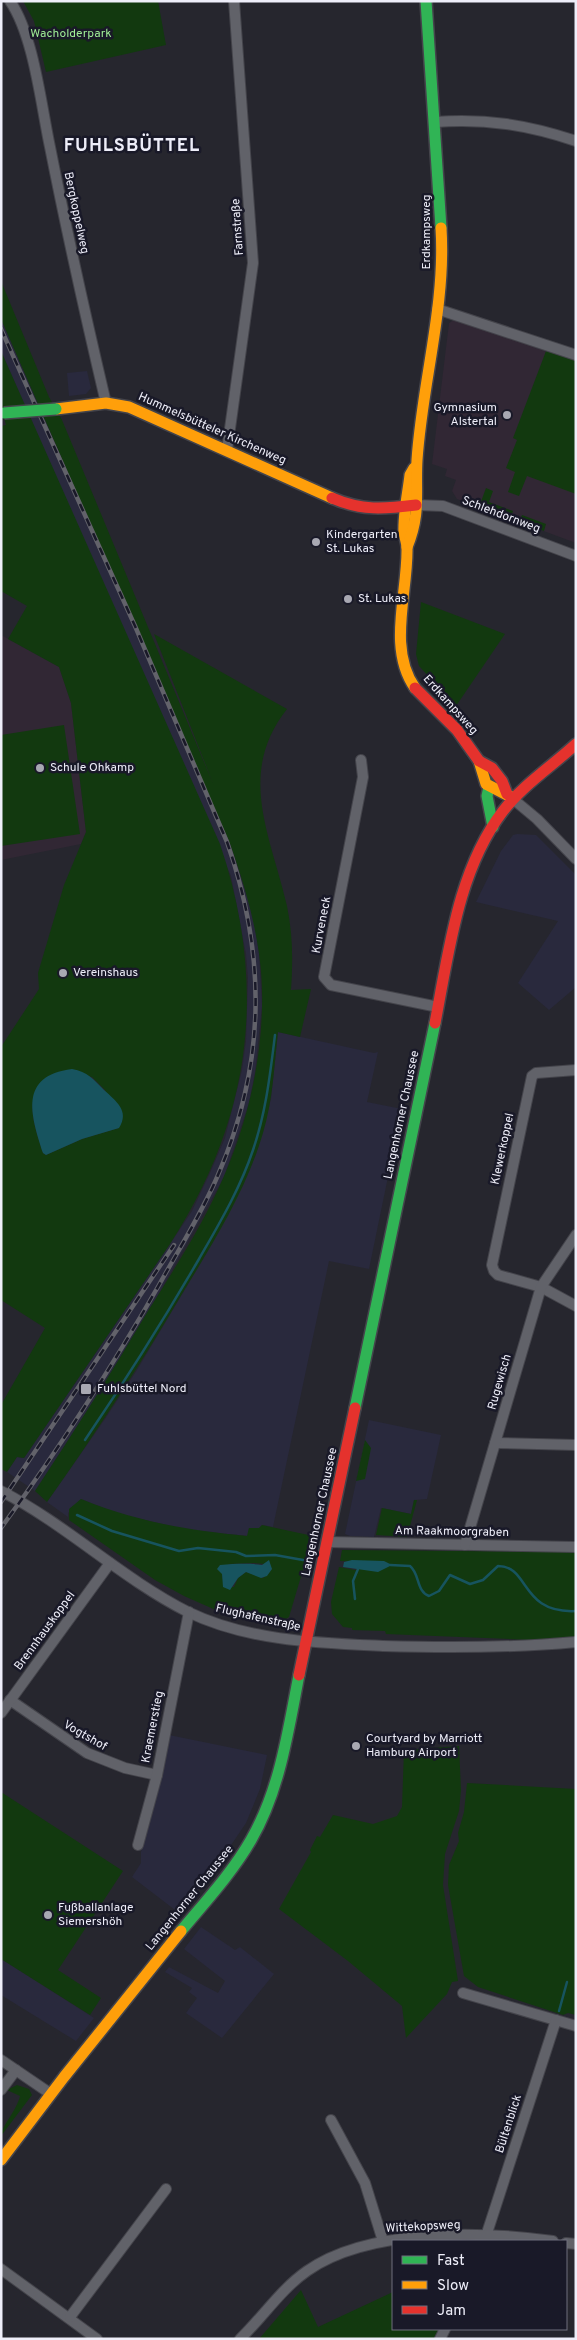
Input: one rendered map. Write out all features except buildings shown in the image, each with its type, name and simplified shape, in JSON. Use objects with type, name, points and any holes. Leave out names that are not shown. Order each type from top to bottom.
[{"type":"main road","name":"Erdkampsweg","points":[[426,1],[442,245],[437,309],[417,462],[419,476],[411,506],[414,534],[407,546],[401,613],[405,669],[414,687],[451,724],[479,761],[492,768],[510,796]]},
{"type":"main road","name":"Hummelsbütteler Kirchenweg","points":[[3,413],[106,403],[129,407],[346,504],[378,510],[411,506]]},
{"type":"main road","name":"Langenhorner Chaussee","points":[[1,2160],[51,2094],[235,1865],[254,1836],[268,1808],[278,1777],[456,920],[477,857],[510,796],[576,744]]},
{"type":"main road","name":"Erdkampsweg","points":[[479,761],[481,776],[489,788],[510,796]]},
{"type":"main road","name":"Erdkampsweg","points":[[489,788],[487,796],[493,827]]},
{"type":"street","name":"Bergkoppelweg","points":[[10,1],[22,23],[31,56],[106,403]]},
{"type":"street","name":"Farnstraße","points":[[227,450],[254,263],[234,1]]},
{"type":"street","points":[[435,122],[473,120],[515,124],[576,141]]},
{"type":"street","points":[[437,309],[576,356]]},
{"type":"street","name":"Schlehdornweg","points":[[411,506],[443,506],[576,556]]},
{"type":"street","name":"Kurveneck","points":[[360,760],[363,777],[324,977],[331,985],[438,1007]]},
{"type":"street","name":"Erdkampsweg","points":[[510,796],[537,819],[576,859]]},
{"type":"street","name":"Klewerkoppel","points":[[541,1287],[502,1277],[494,1271],[492,1265],[532,1076],[536,1073],[576,1070]]},
{"type":"street","name":"Rugewisch","points":[[465,1545],[541,1287],[576,1234]]},
{"type":"street","points":[[541,1287],[576,1306]]},
{"type":"street","points":[[495,1443],[576,1445]]},
{"type":"street","name":"Flughafenstraße","points":[[1,1491],[53,1521],[144,1587],[190,1612],[239,1629],[306,1642],[457,1648],[576,1642]]},
{"type":"street","name":"Am Raakmoorgraben","points":[[327,1542],[576,1547]]},
{"type":"street","name":"Brennhauskoppel","points":[[1,1713],[110,1564]]},
{"type":"street","name":"Kraemerstieg","points":[[138,1845],[157,1775],[190,1612]]},
{"type":"street","name":"Vogtshof","points":[[10,1700],[87,1753],[125,1768],[157,1775]]},
{"type":"street","points":[[463,1993],[576,2026]]},
{"type":"street","name":"Bültenblick","points":[[483,2238],[556,2020]]},
{"type":"street","points":[[1,2060],[51,2094]]},
{"type":"street","points":[[1,2090],[16,2070]]},
{"type":"street","points":[[331,2120],[365,2183],[383,2241]]},
{"type":"street","points":[[70,2317],[166,2189]]},
{"type":"street","name":"Wittekopsweg","points":[[395,2240],[432,2237],[530,2240]]},
{"type":"street","name":"Wittekopsweg","points":[[240,2339],[290,2285],[306,2272],[341,2253],[392,2240]]},
{"type":"street","points":[[1,2268],[70,2317],[96,2339]]},
{"type":"shaded area","points":[[1,319],[229,841],[253,913],[259,953],[262,1006],[255,1072],[249,1103],[224,1177],[158,1295],[99,1393],[35,1491],[7,1472],[17,1457],[24,1458],[192,1211],[225,1138],[242,1070],[246,1041],[248,978],[246,954],[231,876],[1,351]]},
{"type":"shaded area","name":"Gymnasium Alstertal","points":[[454,320],[546,351],[545,355],[576,367],[576,543],[457,499],[452,491],[456,480],[445,476],[447,469],[432,464],[449,323]]},
{"type":"shaded area","points":[[87,371],[91,388],[86,394],[69,396],[67,373]]},
{"type":"shaded area","name":"Schule Ohkamp","points":[[1,635],[59,667],[71,703],[86,832],[81,844],[1,860]]},
{"type":"shaded area","points":[[513,835],[536,835],[576,875],[576,987],[549,1010],[518,983],[558,921],[476,902],[501,851]]},
{"type":"shaded area","points":[[278,1032],[374,1053],[378,1052],[367,1102],[402,1109],[369,1269],[329,1261],[273,1527],[262,1525],[259,1528],[249,1528],[248,1536],[188,1530],[115,1513],[81,1499],[68,1513],[68,1517],[47,1502],[137,1370],[203,1259],[242,1187],[256,1154],[271,1099]]},
{"type":"shaded area","points":[[72,1069],[90,1076],[117,1102],[122,1111],[122,1122],[119,1128],[82,1139],[46,1155],[43,1153],[33,1112],[33,1099],[36,1089],[43,1080],[55,1073]]},
{"type":"shaded area","points":[[369,1420],[441,1435],[427,1499],[414,1500],[411,1514],[381,1508],[374,1537],[350,1536],[345,1534]]},
{"type":"shaded area","points":[[269,1560],[272,1569],[267,1576],[261,1578],[246,1572],[238,1578],[230,1590],[223,1587],[222,1574],[217,1569],[220,1565],[262,1565]]},
{"type":"shaded area","points":[[352,1560],[384,1561],[392,1565],[378,1572],[343,1567],[344,1562]]},
{"type":"shaded area","points":[[169,1735],[267,1755],[260,1789],[246,1823],[225,1854],[179,1913],[132,1877],[141,1863],[141,1852],[158,1792]]},
{"type":"shaded area","points":[[201,1927],[235,1950],[240,1947],[274,1974],[222,2038],[186,2013],[197,1998],[189,1992],[192,1988],[165,1972],[169,1967],[218,1993],[225,1981],[184,1949]]},
{"type":"shaded area","points":[[3,1960],[94,2018],[76,2041],[1,1995],[1,1964]]},
{"type":"green space","name":"Wacholderpark","points":[[23,1],[158,1],[166,45],[46,72],[34,21]]},
{"type":"green space","points":[[1,281],[49,397],[62,420],[214,786],[154,634],[287,709],[272,733],[263,757],[260,781],[262,806],[289,917],[292,948],[291,990],[311,989],[300,1037],[278,1032],[273,1083],[266,1121],[256,1153],[239,1194],[208,1252],[169,1316],[83,1450],[47,1502],[35,1491],[93,1402],[179,1262],[224,1176],[240,1135],[256,1072],[261,1028],[262,986],[253,923],[229,841],[1,319]]},
{"type":"green space","points":[[1,351],[220,844],[235,897],[244,949],[247,1000],[244,1050],[235,1100],[219,1148],[198,1196],[170,1244],[24,1458],[17,1457],[7,1472],[1,1469],[1,1405],[45,1328],[1,1300],[1,1047],[39,989],[38,973],[64,885],[86,832],[71,703],[59,667],[8,639],[27,606],[1,591],[1,426],[6,425],[1,407]],"holes":[[[62,1071],[92,1077],[105,1090],[119,1128],[82,1139],[46,1155],[43,1153],[33,1117],[35,1095],[40,1086],[49,1078]]]},
{"type":"green space","points":[[546,351],[576,361],[576,494],[527,476],[519,496],[508,492],[515,472],[506,468],[517,440],[513,438]]},
{"type":"green space","points":[[486,488],[493,491],[489,502],[513,511],[511,517],[520,520],[522,515],[546,524],[544,531],[479,507]]},
{"type":"green space","points":[[421,602],[505,634],[456,706],[419,666],[416,654]]},
{"type":"green space","points":[[64,725],[80,834],[1,846],[1,735]]},
{"type":"green space","points":[[365,1440],[371,1448],[365,1479],[356,1481]]},
{"type":"green space","points":[[81,1499],[123,1514],[183,1528],[247,1536],[249,1528],[259,1528],[262,1525],[313,1536],[289,1617],[278,1624],[218,1611],[184,1596],[155,1580],[69,1520],[69,1509]],"holes":[[[229,1564],[265,1564],[272,1569],[263,1578],[246,1572],[238,1578],[234,1587],[224,1587],[222,1574]]]},
{"type":"green space","points":[[414,1500],[417,1500],[407,1537],[376,1535],[382,1508],[411,1514]]},
{"type":"green space","points":[[342,1550],[576,1552],[576,1637],[532,1640],[386,1634],[385,1631],[352,1630],[352,1628],[343,1627],[332,1614],[331,1602],[339,1567],[355,1570],[389,1563],[340,1561]]},
{"type":"green space","points":[[459,1746],[461,1790],[459,1811],[445,1854],[443,1885],[458,1981],[452,1982],[447,1994],[406,2038],[402,2006],[348,1961],[279,1909],[311,1852],[310,1850],[317,1836],[320,1837],[333,1815],[373,1824],[397,1816],[402,1807],[404,1750]]},
{"type":"green space","points":[[467,1783],[576,1789],[576,2015],[568,2013],[563,2015],[478,1987],[464,1976],[448,1885],[449,1865],[459,1841],[458,1833],[464,1812]]},
{"type":"green space","name":"Fußballanlage Siemershöh","points":[[1,1792],[123,1871],[58,1970],[101,1998],[90,2015],[1,1959]]},
{"type":"green space","points":[[17,2085],[29,2089],[32,2095],[1,2136],[20,2096],[7,2090]]},
{"type":"green space","points":[[301,2290],[318,2327],[392,2292],[392,2330],[440,2330],[436,2339],[259,2339]]},
{"type":"waterway","points":[[85,1440],[172,1305],[214,1233],[235,1192],[248,1164],[261,1122],[275,1035]]},
{"type":"waterway","points":[[77,1515],[112,1531],[179,1551],[198,1548],[236,1552],[246,1556],[275,1555],[303,1560]]},
{"type":"waterway","points":[[390,1565],[410,1566],[422,1590],[429,1596],[439,1591],[450,1575],[470,1584],[483,1580],[498,1566],[508,1568],[516,1573],[535,1598],[545,1605],[558,1610],[576,1611]]},
{"type":"waterway","points":[[355,1599],[353,1581],[358,1569]]},
{"type":"waterway","points":[[559,2011],[567,1982]]},
{"type":"railway","points":[[1,329],[135,626],[227,842],[240,884],[249,927],[254,968],[256,1010],[245,1092],[234,1133],[205,1203],[141,1316],[103,1378],[43,1469],[1,1528]]},
{"type":"railway","points":[[1,1502],[174,1245]]},
{"type":"traffic: fast","points":[[426,1],[441,228]]},
{"type":"traffic: fast","points":[[4,413],[56,409]]},
{"type":"traffic: fast","points":[[489,787],[487,796],[493,827]]},
{"type":"traffic: fast","points":[[355,1408],[435,1023]]},
{"type":"traffic: fast","points":[[181,1931],[235,1864],[261,1821],[282,1760],[299,1675]]},
{"type":"traffic: slow","points":[[407,547],[416,514],[417,460],[420,431],[440,286],[441,228]]},
{"type":"traffic: slow","points":[[56,409],[106,403],[129,407],[332,498]]},
{"type":"traffic: slow","points":[[414,468],[410,475],[404,518],[404,533],[407,546],[400,638],[402,656],[415,688]]},
{"type":"traffic: slow","points":[[479,761],[486,784],[511,797]]},
{"type":"traffic: slow","points":[[1,2160],[64,2077],[181,1931]]},
{"type":"traffic: jam","points":[[332,498],[353,505],[373,508],[416,505]]},
{"type":"traffic: jam","points":[[415,688],[457,730],[479,761],[492,768],[502,781],[507,794]]},
{"type":"traffic: jam","points":[[435,1023],[457,912],[475,859],[503,811],[519,793],[576,744]]},
{"type":"traffic: jam","points":[[299,1675],[355,1408]]},
{"type":"place","name":"Gymnasium Alstertal","points":[[507,415]]},
{"type":"place","name":"Kindergarten St. Lukas","points":[[316,542]]},
{"type":"place","name":"St. Lukas","points":[[348,599]]},
{"type":"place","name":"Schule Ohkamp","points":[[40,768]]},
{"type":"place","name":"Vereinshaus","points":[[63,973]]},
{"type":"place","name":"Fuhlsbüttel Nord","points":[[86,1389]]},
{"type":"place","name":"Courtyard by Marriott Hamburg Airport","points":[[356,1746]]},
{"type":"place","name":"Fußballanlage Siemershöh","points":[[48,1915]]},
{"type":"district","name":"FUHLSBÜTTEL","points":[[132,146]]}]
